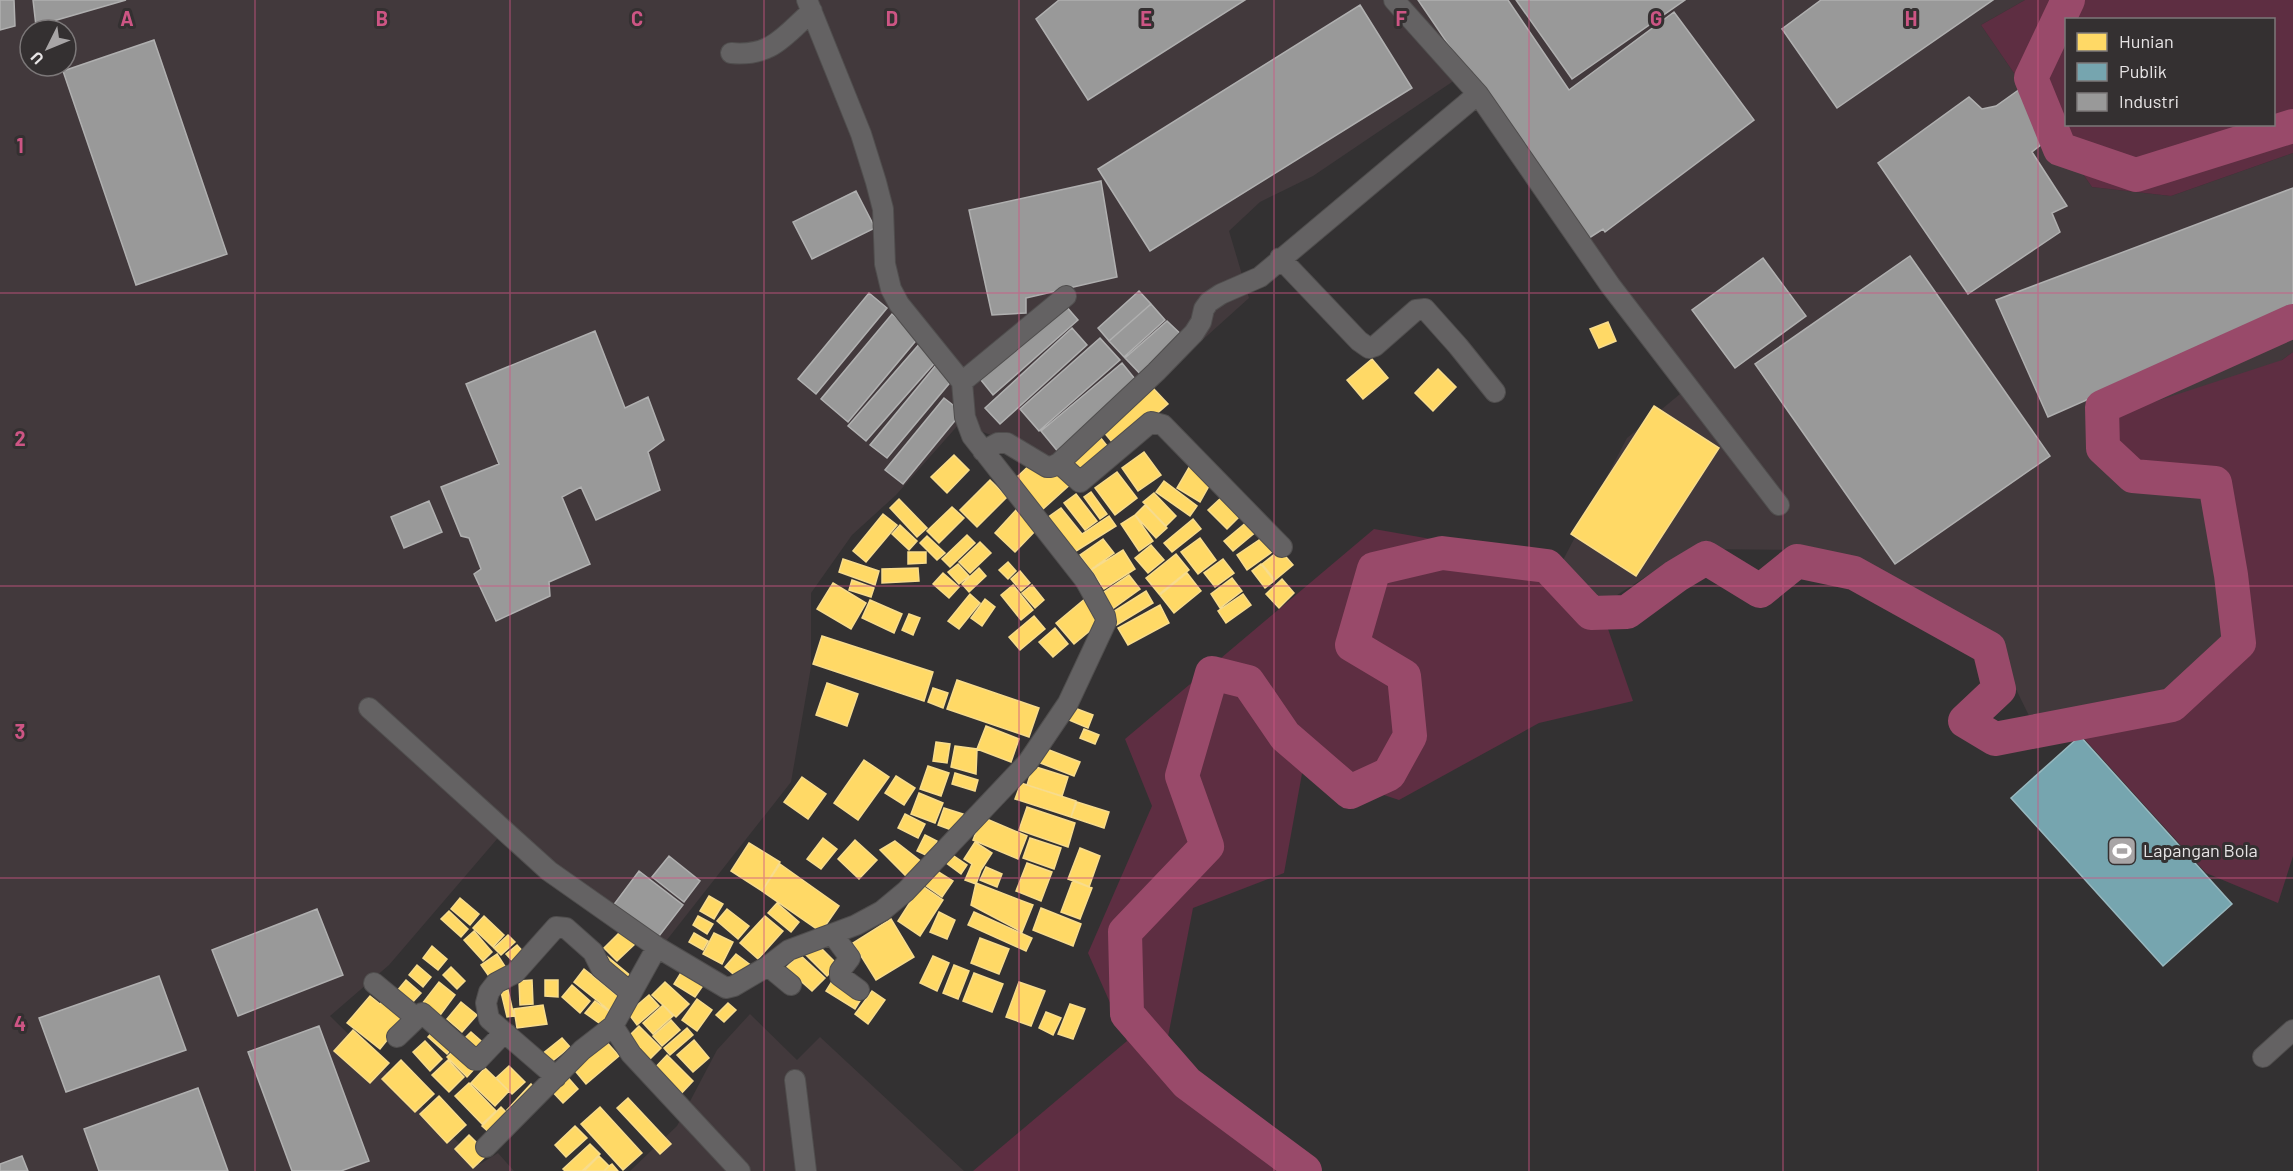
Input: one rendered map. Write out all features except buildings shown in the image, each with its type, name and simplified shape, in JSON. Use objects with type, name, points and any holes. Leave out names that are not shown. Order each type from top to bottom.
[{"type":"street","points":[[1394,0],[1478,94],[1610,285],[1779,505]]},
{"type":"street","points":[[369,708],[549,871],[657,947],[726,988],[734,986],[768,966],[789,950],[811,940],[832,935],[882,911],[906,891],[1028,762],[1068,704],[1106,622],[1105,616],[1085,580],[983,451],[967,427],[962,382],[903,310],[891,289],[885,264],[883,209],[876,182],[861,134],[809,5],[767,49],[754,54],[731,53]]},
{"type":"street","points":[[983,451],[998,442],[1007,443],[1047,467],[1059,463],[1194,333],[1209,302],[1221,294],[1260,277],[1478,94]]},
{"type":"street","points":[[1280,258],[1359,341],[1369,348],[1375,346],[1416,310],[1425,309],[1495,392]]},
{"type":"street","points":[[962,382],[1066,296]]},
{"type":"street","points":[[1059,463],[1080,482],[1151,422],[1156,421],[1163,424],[1282,547]]},
{"type":"street","points":[[556,1077],[489,1019],[486,1003],[489,992],[496,983],[515,973],[556,927],[566,928],[593,952],[601,968],[631,993]]},
{"type":"street","points":[[832,935],[850,958],[840,971],[840,976],[859,990]]},
{"type":"street","points":[[486,1147],[582,1050],[613,1026],[657,947]]},
{"type":"street","points":[[768,966],[791,985]]},
{"type":"street","points":[[374,983],[415,1017]]},
{"type":"street","points":[[397,1036],[419,1013],[424,1014],[475,1060],[478,1060],[496,1041],[507,1034]]},
{"type":"street","points":[[613,1026],[631,1054],[740,1171]]},
{"type":"street","points":[[2263,1057],[2293,1030]]},
{"type":"street","points":[[795,1080],[806,1171]]},
{"type":"shaded area","points":[[0,0],[2025,0],[1981,25],[2092,187],[2171,196],[2293,153],[2293,352],[2098,465],[2192,489],[2239,533],[2249,651],[2197,697],[2035,728],[1991,638],[1825,550],[1689,549],[1600,606],[1562,562],[1627,438],[1680,394],[1604,289],[1525,165],[1455,80],[1313,176],[1260,202],[1229,231],[1249,298],[1065,464],[960,423],[896,495],[852,535],[811,593],[811,667],[791,782],[659,950],[503,832],[389,965],[330,1016],[480,1164],[498,1153],[514,1171],[0,1171]]},
{"type":"shaded area","points":[[2025,0],[2293,0],[2293,153],[2171,196],[2092,187],[1981,25]]},
{"type":"shaded area","points":[[2293,352],[2293,856],[2278,903],[2206,873],[2068,721],[2197,697],[2249,650],[2239,533],[2192,489],[2098,465],[2096,421],[2282,360]]},
{"type":"shaded area","points":[[1374,529],[1562,562],[1600,606],[1633,701],[1539,723],[1399,800],[1303,768],[1284,873],[1193,908],[1165,1052],[1322,1171],[973,1171],[1127,1041],[1088,953],[1152,806],[1125,739]]},
{"type":"shaded area","points":[[750,1014],[797,1060],[820,1037],[964,1171],[630,1171],[677,1126],[717,1050]]},
{"type":"waterway","points":[[2068,0],[2031,78],[2060,149],[2136,175],[2293,126]]},
{"type":"waterway","points":[[1305,1171],[1187,1083],[1127,1014],[1125,932],[1207,846],[1182,776],[1212,673],[1248,682],[1285,736],[1350,792],[1389,774],[1410,736],[1404,676],[1352,645],[1374,569],[1442,553],[1547,566],[1591,613],[1627,612],[1676,576],[1706,558],[1760,591],[1797,561],[1854,573],[1989,648],[1999,689],[1965,721],[1995,739],[2172,705],[2239,643],[2231,575],[2215,483],[2133,476],[2103,448],[2102,407],[2293,321]]},
{"type":"place","name":"Lapangan Bola","points":[[2122,851]]}]
